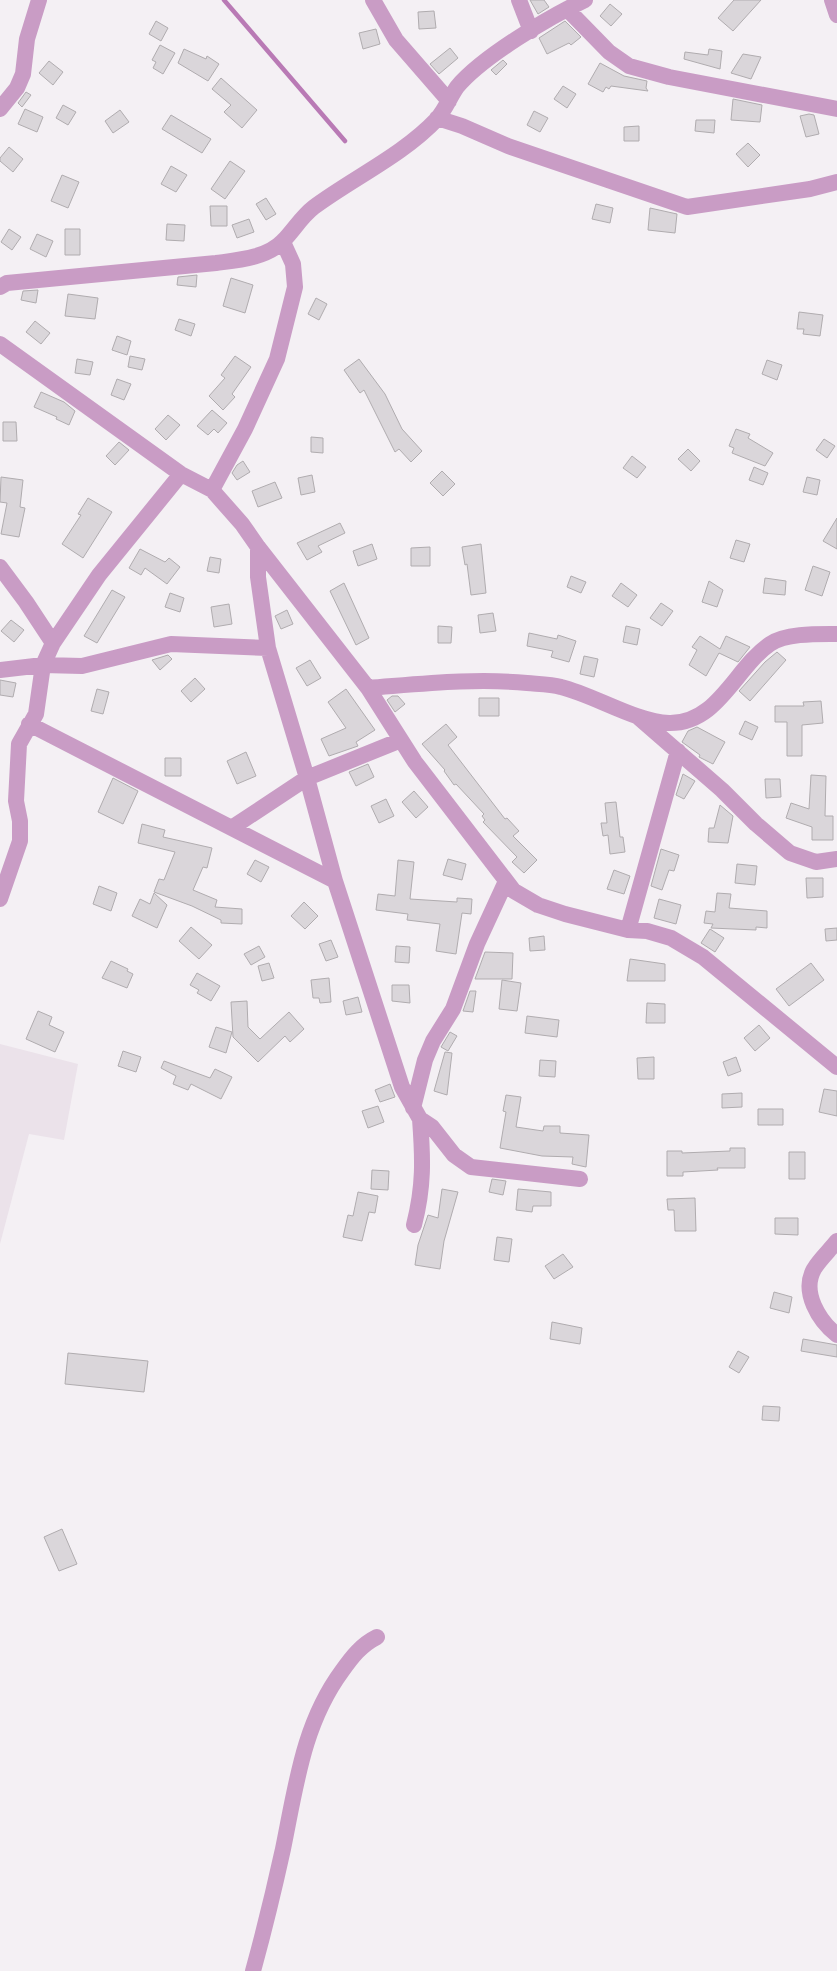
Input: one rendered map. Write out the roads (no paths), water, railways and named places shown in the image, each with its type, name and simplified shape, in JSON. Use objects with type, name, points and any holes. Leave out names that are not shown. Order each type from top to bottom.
[{"type":"street","points":[[0,109],[17,88],[24,74],[27,39],[39,0]]},
{"type":"street","points":[[373,0],[396,40],[449,101]]},
{"type":"street","points":[[519,0],[531,31]]},
{"type":"street","points":[[0,286],[7,283],[245,258],[265,252],[283,242],[296,224],[313,208],[366,174],[437,118],[457,87],[478,66],[531,31],[585,0]]},
{"type":"street","points":[[832,0],[837,15]]},
{"type":"street","points":[[567,9],[609,52],[629,66],[669,77],[837,109]]},
{"type":"street","points":[[437,118],[620,186],[687,207],[810,189],[837,182]]},
{"type":"street","points":[[212,490],[245,429],[278,359],[295,287],[293,264],[283,242]]},
{"type":"street","points":[[0,344],[181,474],[212,490],[242,524],[258,548],[368,688],[414,762],[514,891],[538,905],[628,930],[647,932],[671,938],[703,957],[837,1067]]},
{"type":"street","points":[[0,899],[20,841],[20,820],[16,801],[19,744],[36,714],[44,666],[53,643],[99,575],[181,474]]},
{"type":"street","points":[[258,548],[258,577],[268,648],[307,778],[335,881],[402,1087],[416,1113],[432,1127],[454,1155],[471,1168],[580,1179]]},
{"type":"street","points":[[0,567],[32,609],[53,643]]},
{"type":"street","points":[[368,688],[492,680],[561,686],[634,714],[669,723],[697,719],[713,706],[743,669],[771,643],[804,634],[837,634]]},
{"type":"street","points":[[0,670],[44,666],[82,666],[171,644],[268,648]]},
{"type":"street","points":[[634,714],[722,790],[756,824],[790,853],[816,862],[837,859]]},
{"type":"street","points":[[29,724],[145,785],[234,827],[335,881]]},
{"type":"street","points":[[234,827],[307,778],[401,740]]},
{"type":"street","points":[[628,930],[678,752]]},
{"type":"street","points":[[414,1225],[421,1199],[424,1171],[416,1113],[425,1060],[433,1041],[453,1009],[477,944],[506,880]]},
{"type":"street","points":[[837,1242],[814,1269],[810,1290],[820,1318],[837,1335]]},
{"type":"street","points":[[253,1971],[280,1859],[302,1754],[316,1712],[332,1684],[355,1654],[365,1643],[377,1637]]},
{"type":"waterway","points":[[224,0],[345,141]]}]
